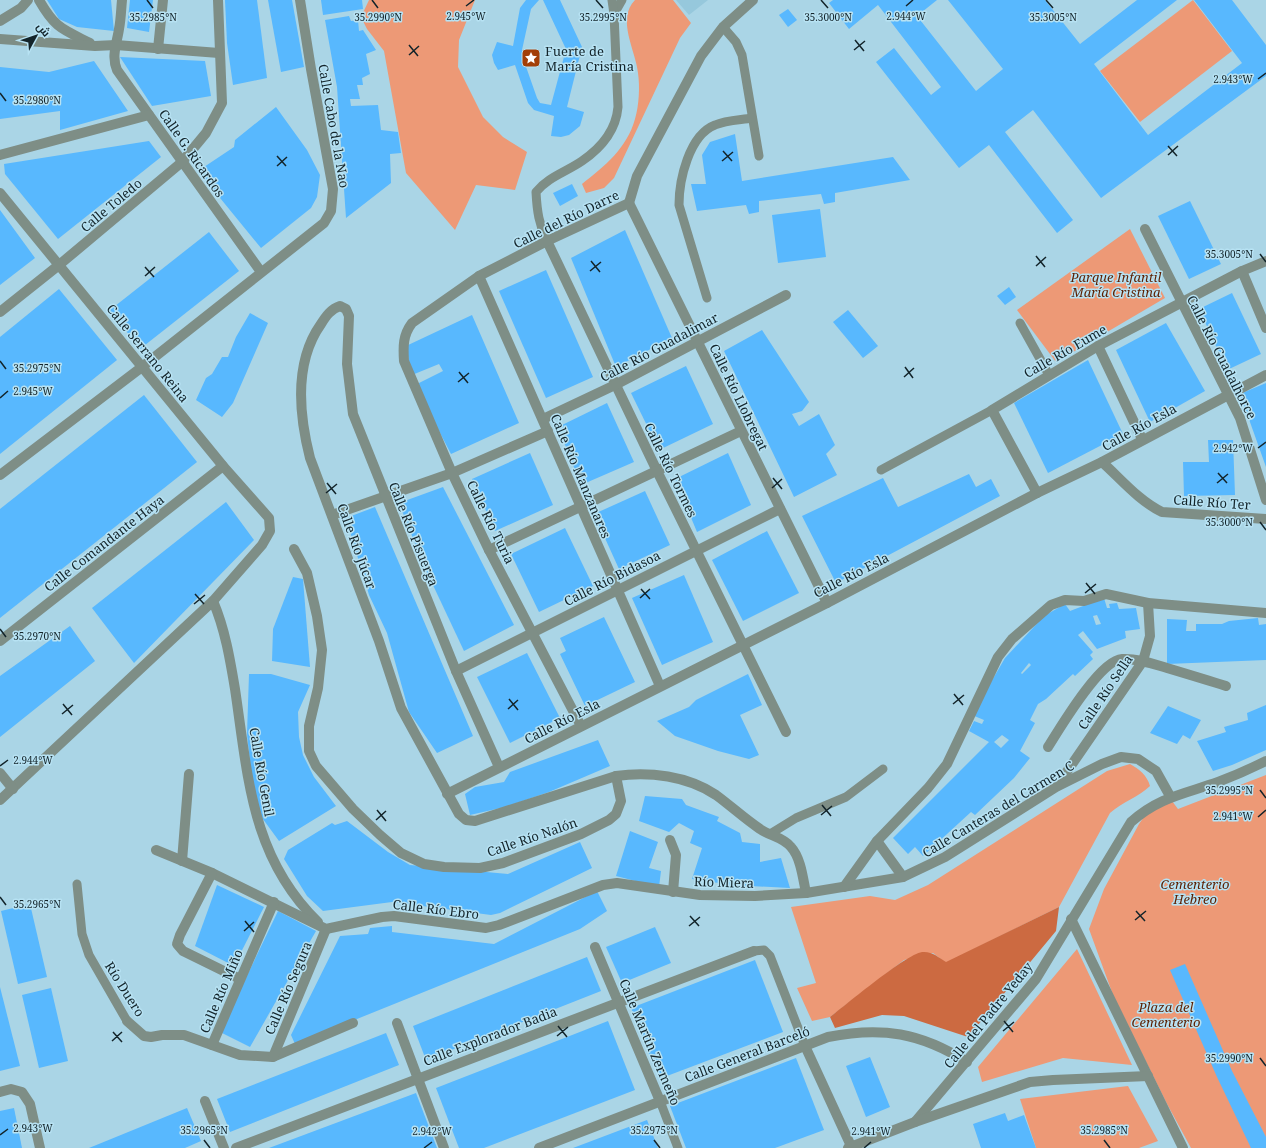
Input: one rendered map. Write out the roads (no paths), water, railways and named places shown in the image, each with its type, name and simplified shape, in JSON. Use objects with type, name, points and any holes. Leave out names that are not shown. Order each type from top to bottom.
[{"type":"street","points":[[0,21],[21,8],[28,0]]},
{"type":"street","points":[[39,0],[50,19],[60,28],[95,46]]},
{"type":"street","name":"Calle G. Ricardos","points":[[122,0],[114,63],[117,70],[261,272]]},
{"type":"street","points":[[158,49],[163,0]]},
{"type":"street","points":[[0,39],[95,46],[116,45],[219,53],[218,0]]},
{"type":"street","name":"Calle Cabo de la Nao","points":[[0,475],[142,367],[324,223],[331,211],[333,189],[310,69],[300,0]]},
{"type":"street","name":"Calle del Río Darre","points":[[412,323],[479,276],[547,241],[629,204],[637,176],[688,77],[701,56],[723,27],[753,0]]},
{"type":"street","name":"Calle Toledo","points":[[0,312],[59,266],[182,162],[206,133],[222,103],[219,53]]},
{"type":"street","points":[[0,156],[149,116]]},
{"type":"street","name":"Calle Serrano Reina","points":[[0,193],[223,466],[269,518],[270,531],[262,545],[213,601]]},
{"type":"street","name":"Calle Río Llobregat","points":[[629,204],[827,603]]},
{"type":"street","name":"Calle Río Guadalhorce","points":[[1145,229],[1247,436],[1266,500]]},
{"type":"street","name":"Calle Río Tormes","points":[[547,241],[615,385],[786,732]]},
{"type":"street","name":"Calle Río Eume","points":[[992,410],[1098,346],[1242,271],[1266,261]]},
{"type":"street","points":[[1242,271],[1266,328]]},
{"type":"street","name":"Calle Río Manzanares","points":[[479,276],[660,686]]},
{"type":"street","name":"Calle Río Guadalimar","points":[[543,420],[698,342],[786,294]]},
{"type":"street","name":"Calle Río Pisuerga","points":[[340,306],[346,308],[349,316],[347,364],[353,414],[385,498],[456,671],[499,767]]},
{"type":"street","name":"Calle Río Júcar","points":[[340,306],[334,308],[315,332],[309,347],[302,379],[300,403],[303,432],[310,458],[379,641],[401,708],[446,794],[459,814],[466,820],[475,821],[616,776],[652,774],[671,777],[692,784],[715,795],[746,820],[770,834],[786,841],[792,847],[797,856],[806,893]]},
{"type":"street","name":"Calle Río Turia","points":[[412,323],[405,333],[404,361],[452,473],[489,550],[581,726]]},
{"type":"street","points":[[1098,346],[1142,440]]},
{"type":"street","name":"Calle Río Esla","points":[[446,794],[827,603],[1037,493],[1102,462],[1227,394],[1266,375]]},
{"type":"street","points":[[992,410],[1037,493]]},
{"type":"street","points":[[332,515],[385,498],[452,473],[548,430]]},
{"type":"street","points":[[489,550],[741,430]]},
{"type":"street","name":"Calle Río Ter","points":[[1102,462],[1151,507],[1162,512],[1266,519]]},
{"type":"street","name":"Calle Comandante Haya","points":[[0,641],[223,466]]},
{"type":"street","name":"Calle Río Bidasoa","points":[[456,671],[780,509]]},
{"type":"street","name":"Calle Río Nalón","points":[[294,549],[307,573],[317,616],[322,650],[318,688],[309,726],[309,751],[316,766],[353,809],[401,853],[424,864],[444,867],[480,868],[503,863],[581,834],[609,820],[616,814],[620,801],[616,776]]},
{"type":"street","points":[[844,887],[877,841],[928,788],[947,764],[998,657],[1012,639],[1051,605],[1065,600],[1084,601],[1106,594],[1148,604],[1266,613]]},
{"type":"street","points":[[0,800],[213,601]]},
{"type":"street","name":"Calle Río Genil","points":[[213,601],[219,616],[226,644],[252,797],[261,835],[280,874],[293,894],[326,929]]},
{"type":"street","name":"Calle Río Sella","points":[[1056,787],[1143,661],[1150,636],[1148,604]]},
{"type":"street","points":[[1048,747],[1074,707],[1104,669],[1112,662],[1121,659],[1143,661],[1226,686]]},
{"type":"street","name":"Calle Canteras del Carmen C","points":[[844,887],[902,877],[945,857],[1056,787],[1102,764],[1120,757],[1138,759],[1156,771],[1170,796]]},
{"type":"street","name":"Calle del Padre Yeday","points":[[916,1122],[1036,979],[1131,822],[1143,812],[1170,796],[1231,777],[1266,761]]},
{"type":"street","points":[[0,773],[13,789]]},
{"type":"street","points":[[182,861],[189,774]]},
{"type":"street","points":[[670,840],[676,855],[673,892]]},
{"type":"street","points":[[877,841],[902,877]]},
{"type":"street","points":[[156,850],[212,873],[274,902],[326,929]]},
{"type":"street","points":[[212,873],[180,936],[178,944],[183,950],[240,979]]},
{"type":"street","name":"Río Miera","points":[[603,884],[617,883],[673,892],[734,896],[806,893],[844,887]]},
{"type":"street","name":"Calle Río Ebro","points":[[326,929],[382,917],[394,916],[486,928],[499,925],[603,884]]},
{"type":"street","name":"Calle Río Miño","points":[[212,1045],[274,902]]},
{"type":"street","points":[[1071,919],[1182,1148]]},
{"type":"street","name":"Calle Río Segura","points":[[273,1057],[326,929]]},
{"type":"street","name":"Calle Martín Zermeño","points":[[595,947],[660,1102]]},
{"type":"street","name":"Calle Explorador Badia","points":[[236,1148],[754,951]]},
{"type":"street","name":"Río Duero","points":[[127,1021],[144,1036],[184,1035],[240,1055],[273,1057]]},
{"type":"street","points":[[273,1057],[353,1023]]},
{"type":"street","points":[[397,1023],[444,1148]]},
{"type":"street","name":"Calle General Barceló","points":[[539,1148],[828,1037],[852,1032],[882,1032],[900,1034],[924,1040],[946,1049],[967,1062]]},
{"type":"street","points":[[805,1046],[851,1148],[916,1122],[1030,1082],[1148,1076]]},
{"type":"street","points":[[0,1092],[10,1090],[22,1092],[30,1104],[40,1148]]},
{"type":"street","points":[[205,1101],[224,1148]]},
{"type":"lane","points":[[612,0],[614,14]]},
{"type":"lane","points":[[614,14],[622,0]]},
{"type":"lane","name":"Calle Río Tormes","points":[[547,241],[538,218],[536,192],[542,185],[582,161],[605,140],[614,127],[618,107],[614,14]]},
{"type":"lane","points":[[723,27],[736,42],[742,55],[759,156]]},
{"type":"lane","points":[[707,298],[679,205],[679,189],[683,169],[698,137],[715,124],[752,118]]},
{"type":"lane","points":[[1020,323],[1049,375]]},
{"type":"lane","name":"Calle Río Eume","points":[[881,470],[992,410]]},
{"type":"lane","points":[[770,834],[796,818],[846,797],[883,769]]},
{"type":"lane","name":"Río Duero","points":[[77,884],[82,934],[89,955],[127,1021]]},
{"type":"lane","points":[[754,951],[764,950],[770,956],[805,1046]]},
{"type":"lane","name":"Calle Martín Zermeño","points":[[660,1102],[678,1148]]},
{"type":"place","name":"Fuerte de María Cristina","points":[[531,58]]},
{"type":"park label","name":"Parque Infantil María Cristina","points":[[1116,284]]},
{"type":"park label","name":"Cementerio Hebreo","points":[[1195,892]]},
{"type":"park label","name":"Plaza del Cementerio","points":[[1166,1014]]}]
